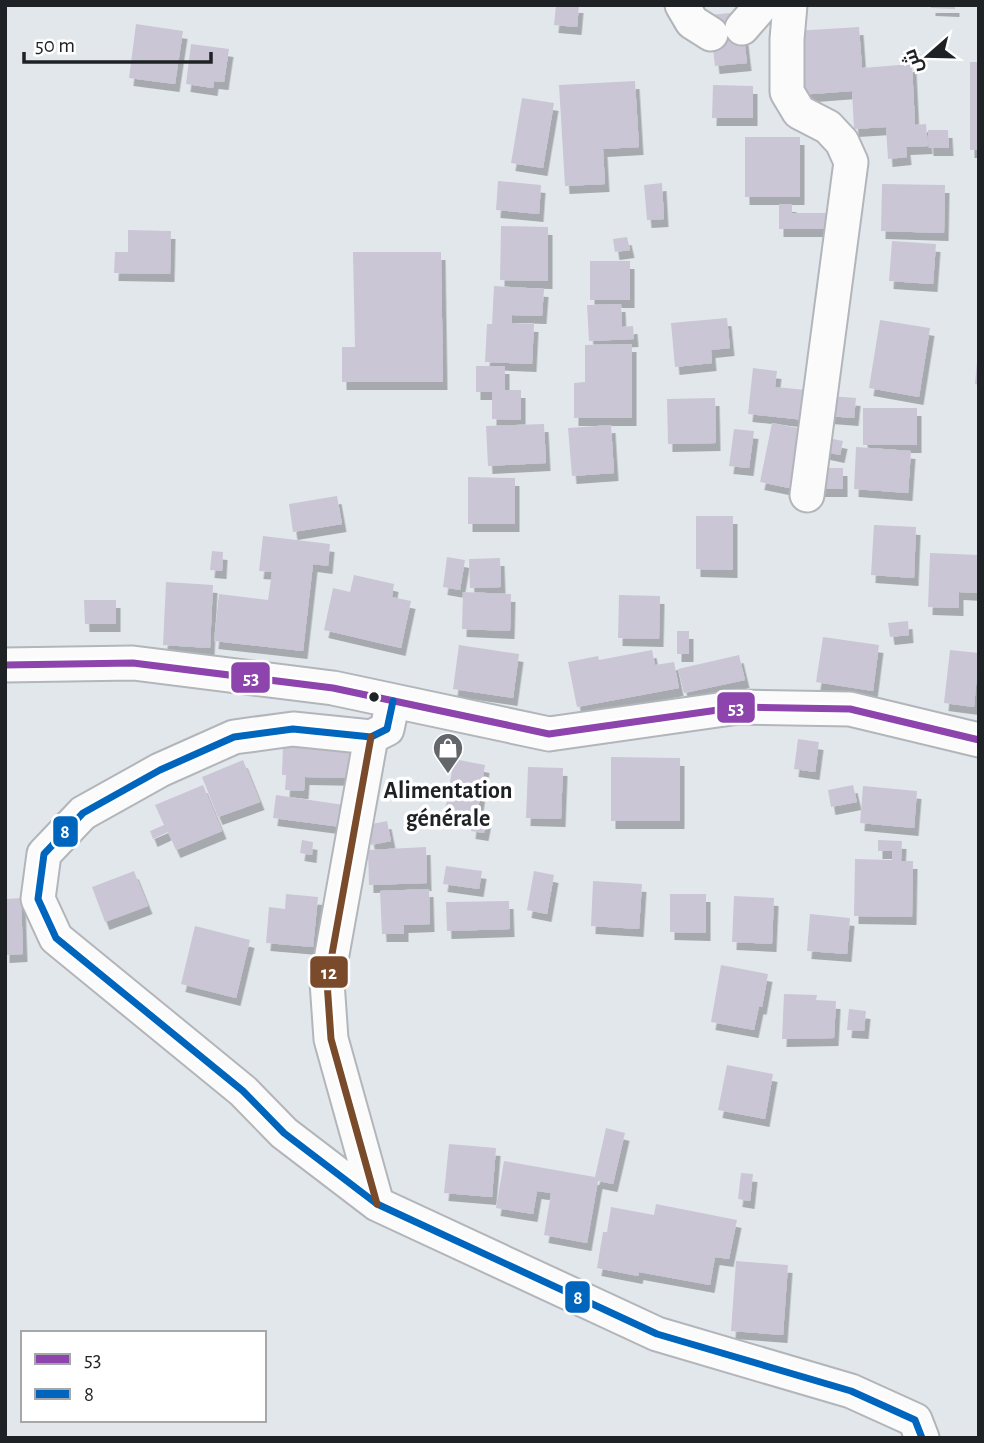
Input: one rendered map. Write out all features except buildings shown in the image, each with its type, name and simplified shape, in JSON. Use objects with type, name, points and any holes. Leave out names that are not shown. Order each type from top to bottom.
[{"type":"street","points":[[682,5],[692,22],[738,22]]},
{"type":"street","points":[[790,5],[787,92],[799,112],[828,127],[842,142],[851,162],[807,495]]},
{"type":"street","points":[[5,665],[133,663],[333,688],[549,734],[739,707],[850,709],[979,740]]},
{"type":"street","points":[[393,701],[387,729],[371,737],[293,729],[234,737],[160,770],[83,813],[44,853],[38,899],[56,938],[243,1091],[284,1133],[377,1204],[657,1334],[851,1391],[915,1420],[922,1438]]},
{"type":"street","points":[[371,737],[327,982],[331,1040],[377,1204]]},
{"type":"transit line","name":"53","points":[[5,665],[133,663],[333,688],[549,734],[739,707],[850,709],[979,740]]},
{"type":"transit line","name":"8","points":[[393,701],[387,729],[371,737],[293,729],[234,737],[160,770],[83,813],[44,854],[38,899],[56,938],[243,1091],[284,1133],[377,1204],[657,1334],[851,1391],[915,1420],[922,1438]]},
{"type":"transit line","name":"12","points":[[371,737],[327,982],[331,1039],[377,1204]]},
{"type":"place","name":"Alimentation générale","points":[[448,775]]}]
